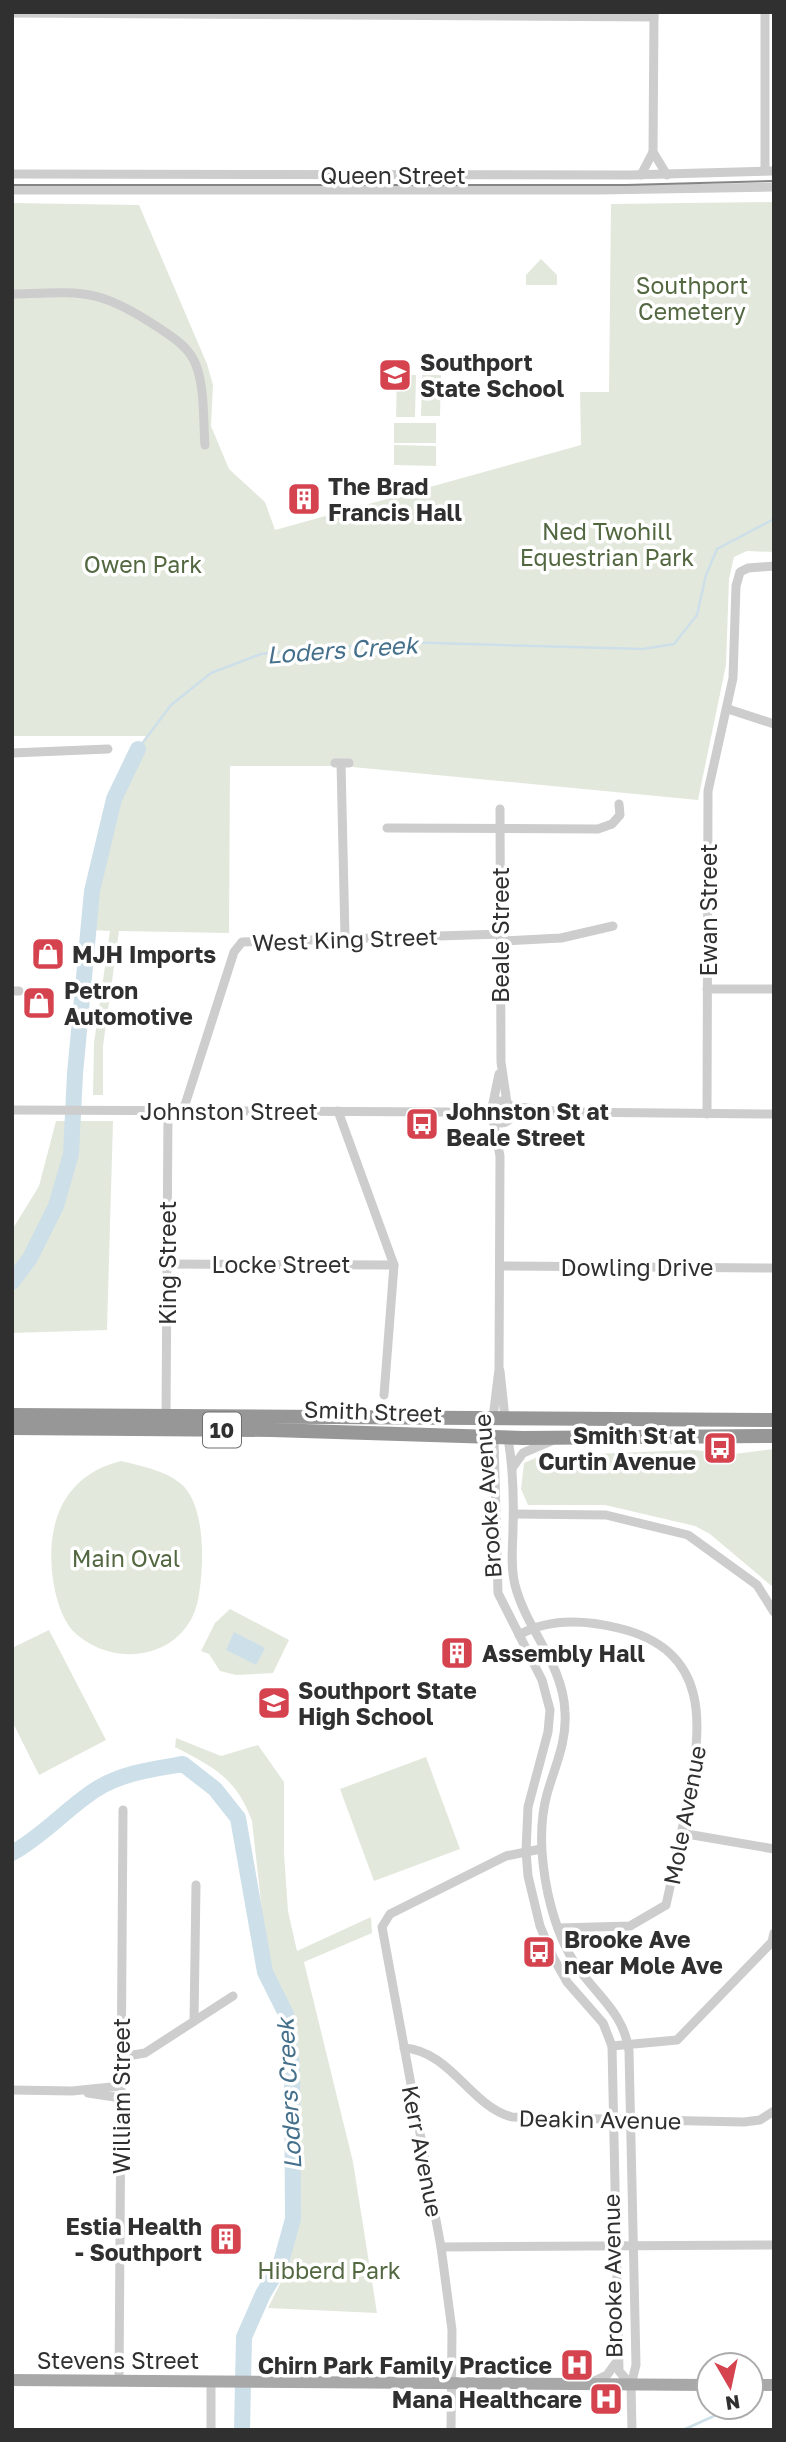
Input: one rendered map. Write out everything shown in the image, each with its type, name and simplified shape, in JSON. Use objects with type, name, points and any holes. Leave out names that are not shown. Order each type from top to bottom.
[{"type":"highway","name":"Smith Street","points":[[12,1415],[774,1420]]},
{"type":"highway","name":"Brooke Avenue","points":[[499,1418],[501,1437]]},
{"type":"highway","name":"Smith Street","points":[[12,1429],[272,1430],[558,1438],[774,1436]]},
{"type":"main road","name":"Stevens Street","points":[[12,2380],[695,2385]]},
{"type":"street","points":[[765,12],[769,171]]},
{"type":"street","points":[[12,13],[654,15],[653,152],[641,175]]},
{"type":"street","points":[[653,152],[667,175]]},
{"type":"street","name":"Queen Street","points":[[12,174],[667,175],[769,171]]},
{"type":"street","name":"Queen Street","points":[[12,190],[560,191],[774,187]]},
{"type":"street","points":[[12,294],[89,293],[107,298],[178,340],[190,354],[199,375],[205,445]]},
{"type":"street","name":"Ewan Street","points":[[707,1114],[708,791],[733,677],[736,586],[740,572],[748,568],[774,566]]},
{"type":"street","points":[[728,709],[774,724]]},
{"type":"street","points":[[12,753],[108,749]]},
{"type":"street","points":[[342,763],[345,937]]},
{"type":"street","points":[[387,828],[598,829],[612,824],[620,815],[619,804]]},
{"type":"street","name":"Beale Street","points":[[492,1119],[501,1062],[500,809]]},
{"type":"street","name":"West King Street","points":[[183,1111],[234,952],[242,942],[345,937],[561,938],[613,926]]},
{"type":"street","points":[[707,989],[774,989]]},
{"type":"street","name":"Beale Street","points":[[501,1062],[509,1120]]},
{"type":"street","name":"Johnston Street","points":[[447,1112],[493,1104],[509,1105]]},
{"type":"street","points":[[509,1105],[562,1112],[774,1114]]},
{"type":"street","name":"Johnston Street","points":[[12,1110],[447,1112],[492,1119],[501,1124],[509,1120]]},
{"type":"street","name":"King Street","points":[[166,1416],[168,1111]]},
{"type":"street","points":[[338,1111],[394,1265],[384,1395]]},
{"type":"street","points":[[500,1156],[509,1120],[562,1112]]},
{"type":"street","points":[[492,1119],[500,1156],[500,1266]]},
{"type":"street","name":"Locke Street","points":[[167,1264],[394,1265]]},
{"type":"street","name":"Dowling Drive","points":[[500,1266],[774,1268]]},
{"type":"street","name":"Brooke Avenue","points":[[499,1418],[500,1266]]},
{"type":"street","name":"Brooke Avenue","points":[[501,1437],[513,1466],[514,1581],[558,1672],[565,1712],[562,1747],[546,1800],[541,1849],[549,1896],[558,1928],[580,1972],[614,2010],[628,2043],[636,2371],[631,2385],[621,2376],[619,2359],[612,2046],[603,2023],[563,1976],[543,1936],[534,1905],[526,1851],[529,1800],[547,1738],[550,1715],[545,1686],[497,1588],[501,1437]]},
{"type":"street","points":[[513,1466],[525,1452],[558,1438]]},
{"type":"street","points":[[514,1514],[607,1516],[688,1535],[757,1585],[774,1612]]},
{"type":"street","name":"Mole Avenue","points":[[519,1636],[545,1623],[593,1623],[637,1633],[666,1651],[682,1669],[697,1705],[699,1735],[666,1905],[630,1926],[558,1928]]},
{"type":"street","name":"William Street","points":[[119,2381],[123,1810]]},
{"type":"street","points":[[681,1833],[774,1849]]},
{"type":"street","points":[[526,1851],[541,1849]]},
{"type":"street","name":"Kerr Avenue","points":[[451,2430],[452,2330],[441,2247],[382,1936],[384,1920],[494,1861],[526,1851]]},
{"type":"street","points":[[194,2021],[196,1885]]},
{"type":"street","points":[[612,2046],[677,2040],[772,1942],[774,1933]]},
{"type":"street","points":[[121,2057],[141,2055],[233,1996]]},
{"type":"street","name":"Deakin Avenue","points":[[404,2048],[416,2049],[436,2059],[507,2116],[744,2122],[761,2120],[774,2110]]},
{"type":"street","points":[[12,2090],[72,2091],[121,2086]]},
{"type":"street","points":[[72,2091],[121,2098]]},
{"type":"street","points":[[441,2247],[774,2245]]},
{"type":"street","points":[[586,2384],[607,2375],[619,2359]]},
{"type":"street","points":[[211,2430],[218,2382]]},
{"type":"street","points":[[631,2385],[632,2430]]},
{"type":"green space","points":[[774,202],[774,552],[747,551],[734,557],[729,579],[726,665],[698,800],[342,766],[230,766],[229,933],[119,931],[103,1046],[103,1095],[93,1095],[94,1043],[110,931],[89,930],[91,905],[99,855],[113,805],[133,758],[146,736],[12,736],[12,203],[139,205],[207,364],[213,385],[211,426],[229,469],[265,502],[275,530],[581,445],[580,392],[609,392],[611,204]]},
{"type":"green space","points":[[541,259],[557,275],[557,285],[526,285],[526,275]]},
{"type":"green space","points":[[397,375],[416,375],[415,417],[396,417]]},
{"type":"green space","points":[[422,375],[441,375],[440,416],[421,416]]},
{"type":"green space","points":[[394,423],[436,423],[436,443],[394,443]]},
{"type":"green space","points":[[394,445],[436,446],[436,466],[394,465]]},
{"type":"green space","points":[[56,1121],[113,1121],[107,1330],[12,1333],[12,1230],[39,1186]]},
{"type":"green space","points":[[774,1449],[774,1588],[710,1534],[695,1526],[605,1505],[528,1505],[521,1489],[524,1463],[540,1456],[693,1450],[734,1454]]},
{"type":"green space","name":"Main Oval","points":[[121,1461],[167,1475],[189,1493],[199,1521],[202,1555],[198,1600],[191,1620],[179,1635],[163,1646],[146,1652],[126,1654],[107,1651],[88,1643],[72,1630],[58,1603],[52,1565],[55,1525],[70,1492],[100,1468]]},
{"type":"green space","points":[[230,1609],[289,1640],[273,1673],[236,1675],[220,1671],[209,1654],[201,1651],[215,1623]]},
{"type":"green space","points":[[49,1630],[106,1740],[39,1775],[12,1721],[12,1648]]},
{"type":"green space","name":"Hibberd Park","points":[[176,1738],[221,1756],[258,1745],[284,1782],[284,1853],[288,1911],[297,1951],[371,1917],[372,1933],[304,1962],[353,2162],[377,2313],[268,2308],[287,2270],[297,2224],[297,2068],[290,2015],[268,1965],[252,1821],[246,1806],[231,1784],[213,1768],[175,1747]]},
{"type":"green space","points":[[426,1757],[460,1849],[374,1881],[340,1789]]},
{"type":"water","points":[[234,1632],[265,1648],[256,1665],[226,1650]]},
{"type":"waterway","name":"Loders Creek","points":[[138,749],[171,705],[211,673],[261,654],[399,642],[643,649],[674,644],[697,615],[706,575],[717,549],[774,519]]},
{"type":"waterway","name":"Loders Creek","points":[[12,1282],[30,1258],[56,1206],[71,1154],[75,1074],[92,891],[114,799],[138,749]]},
{"type":"waterway","name":"Loders Creek","points":[[12,1853],[105,1784],[138,1772],[183,1764],[215,1789],[238,1818],[265,1972],[286,2014],[292,2066],[293,2219],[280,2266],[263,2294],[244,2337],[242,2430]]},
{"type":"waterway","points":[[683,2430],[703,2421]]},
{"type":"tram line","points":[[12,185],[626,185],[774,181]]},
{"type":"place","name":"Southport State School","points":[[395,375]]},
{"type":"place","name":"The Brad Francis Hall","points":[[304,499]]},
{"type":"place","name":"MJH Imports","points":[[48,954]]},
{"type":"place","name":"Petron Automotive","points":[[39,1003]]},
{"type":"place","name":"Johnston St at Beale Street","points":[[422,1124]]},
{"type":"place","name":"Smith St at Curtin Avenue","points":[[720,1448]]},
{"type":"place","name":"Assembly Hall","points":[[457,1653]]},
{"type":"place","name":"Southport State High School","points":[[274,1703]]},
{"type":"place","name":"Brooke Ave near Mole Ave","points":[[539,1952]]},
{"type":"place","name":"Estia Health - Southport","points":[[226,2239]]},
{"type":"place","name":"Chirn Park Family Practice","points":[[577,2365]]},
{"type":"place","name":"Mana Healthcare","points":[[606,2399]]},
{"type":"park label","name":"Southport Cemetery","points":[[692,298]]},
{"type":"park label","name":"Ned Twohill Equestrian Park","points":[[607,544]]},
{"type":"park label","name":"Owen Park","points":[[143,564]]}]
